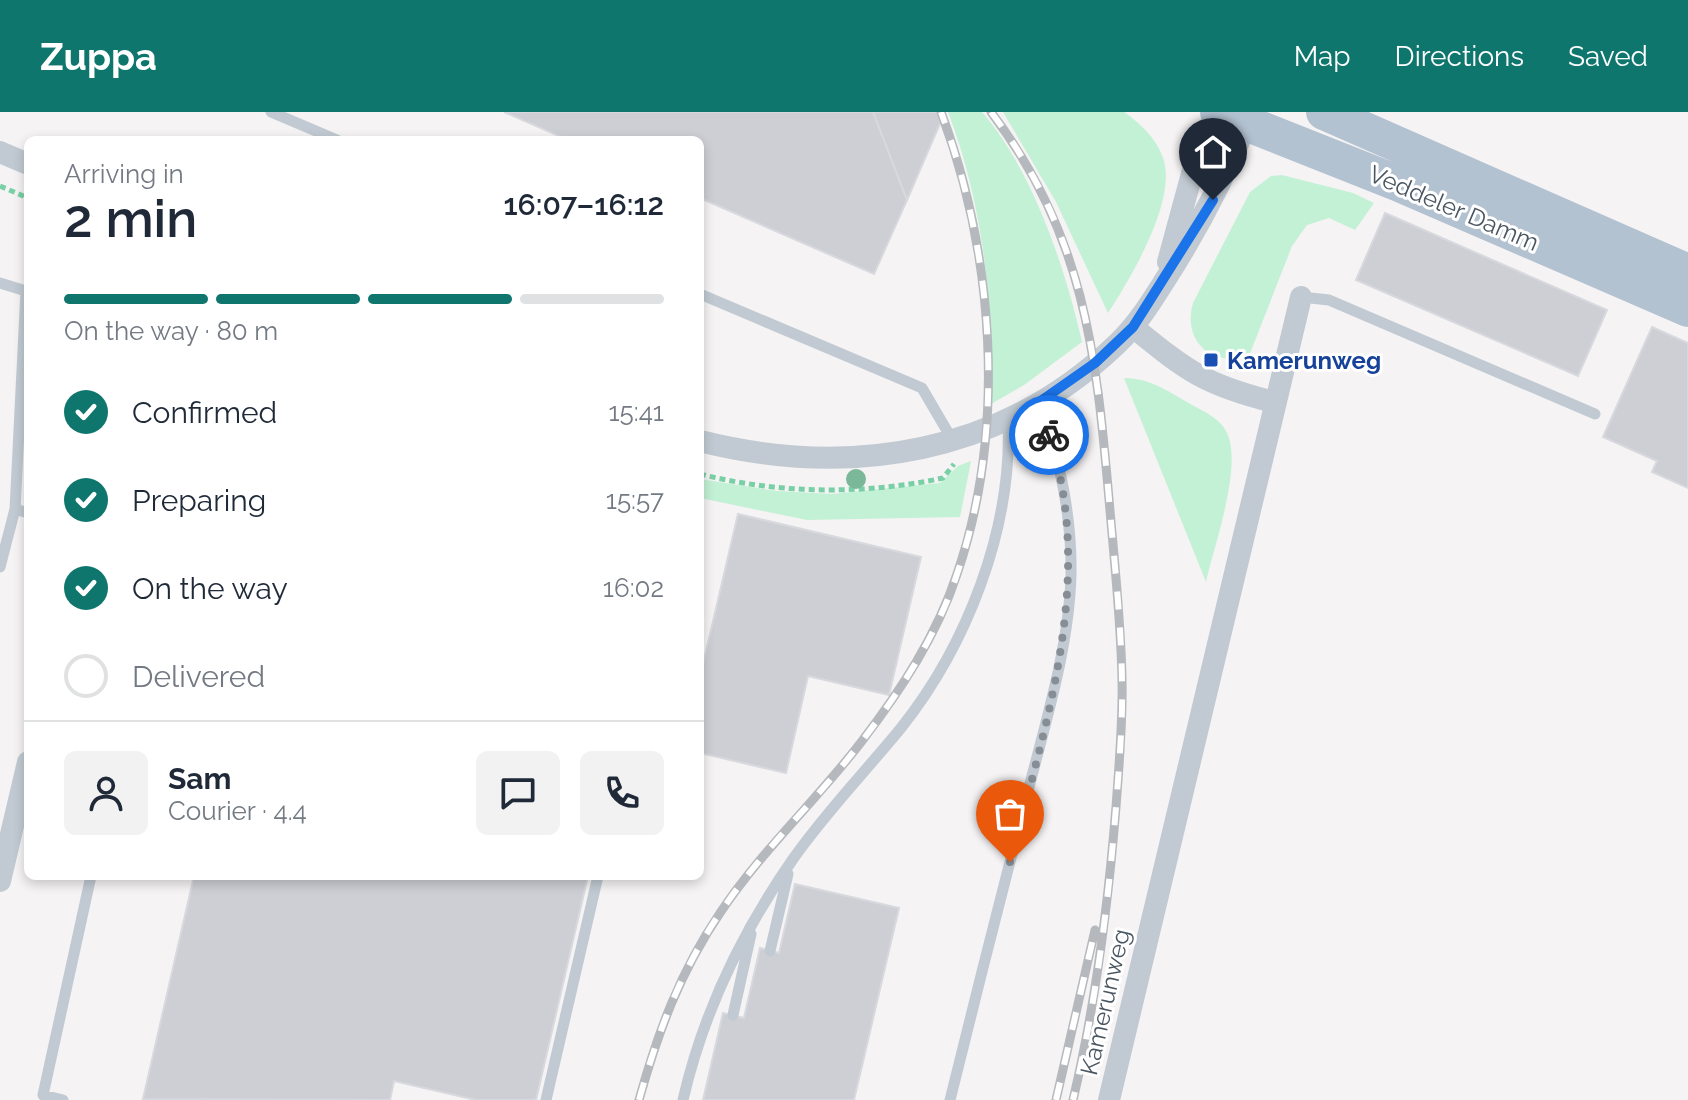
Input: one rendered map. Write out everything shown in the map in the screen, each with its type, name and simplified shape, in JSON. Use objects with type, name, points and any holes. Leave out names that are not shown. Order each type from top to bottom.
[{"type":"main road","name":"Veddeler Damm","points":[[1324,112],[1688,272]]},
{"type":"main road","name":"Veddeler Damm","points":[[1233,115],[1688,309]]},
{"type":"street","points":[[1161,286],[1199,148],[1233,115]]},
{"type":"street","points":[[704,442],[758,454],[833,458],[890,454],[953,442],[1008,420],[1035,405],[1095,363],[1133,327],[1161,286],[1205,218],[1233,115]]},
{"type":"street","points":[[0,152],[24,162]]},
{"type":"street","name":"Kamerunweg","points":[[1109,1100],[1301,297]]},
{"type":"street","points":[[1133,327],[1190,373],[1220,388],[1274,402]]},
{"type":"street","points":[[0,881],[24,779]]},
{"type":"lane","points":[[271,112],[328,136]]},
{"type":"lane","points":[[0,283],[24,290]]},
{"type":"lane","points":[[704,296],[922,388],[953,442]]},
{"type":"lane","points":[[1301,297],[1329,300],[1595,414]]},
{"type":"lane","points":[[0,567],[15,509],[24,331]]},
{"type":"lane","points":[[950,1100],[1048,713],[1071,577],[1069,528],[1058,473],[1048,430],[1035,405]]},
{"type":"lane","points":[[683,1100],[704,1024],[760,909],[794,857],[902,727],[937,676],[965,624],[988,558],[1004,488],[1008,420]]},
{"type":"lane","points":[[15,509],[24,512]]},
{"type":"lane","points":[[770,951],[794,857]]},
{"type":"lane","points":[[63,1100],[43,1095],[90,880]]},
{"type":"lane","points":[[546,1100],[597,880]]},
{"type":"lane","points":[[733,1015],[749,940],[760,909]]},
{"type":"path","points":[[0,186],[24,196]]},
{"type":"green space","points":[[948,112],[982,112],[1017,162],[1045,221],[1082,342],[1024,385],[991,404],[990,330],[984,255],[970,182]]},
{"type":"green space","points":[[1003,112],[1124,112],[1157,144],[1166,175],[1158,217],[1139,260],[1108,313],[1056,202]]},
{"type":"green space","points":[[1282,175],[1353,193],[1374,203],[1355,230],[1329,218],[1307,225],[1292,246],[1249,356],[1236,359],[1212,355],[1196,340],[1191,317],[1193,303],[1250,192],[1271,176]]},
{"type":"green space","points":[[1124,378],[1149,382],[1164,389],[1214,418],[1226,431],[1231,445],[1230,483],[1206,582]]},
{"type":"green space","points":[[971,461],[960,517],[807,520],[704,499],[704,480],[777,491],[832,494],[940,483],[958,466]]},
{"type":"building","points":[[504,112],[873,112],[907,200],[874,274],[704,200],[704,136],[559,136]]},
{"type":"building","points":[[873,112],[945,112],[907,200]]},
{"type":"building","points":[[1385,213],[1607,310],[1578,376],[1356,280]]},
{"type":"building","points":[[1652,327],[1688,343],[1688,488],[1652,472],[1657,461],[1603,437]]},
{"type":"building","points":[[738,514],[921,557],[889,695],[808,676],[786,773],[704,754],[704,660]]},
{"type":"building","points":[[193,880],[587,880],[536,1100],[476,1100],[394,1081],[390,1100],[143,1099]]},
{"type":"building","points":[[795,884],[899,908],[854,1100],[703,1100],[723,1013],[744,1018],[760,948],[779,953]]},
{"type":"railway","points":[[639,1100],[672,1003],[706,935],[753,868],[845,763],[890,702],[917,661],[939,619],[957,574],[973,518],[983,460],[988,401],[988,342],[983,283],[973,224],[941,112]]},
{"type":"railway","points":[[991,112],[1022,158],[1047,204],[1066,249],[1080,296],[1098,393],[1117,589],[1122,696],[1116,807],[1100,954],[1073,1100]]},
{"type":"railway","points":[[1056,1100],[1095,930]]},
{"type":"way so far","points":[[1010,862],[1048,713],[1071,577],[1069,528],[1049,435]]},
{"type":"place","name":"Kamerunweg","points":[[1211,360]]},
{"type":"route","points":[[1049,435],[1035,405],[1095,363],[1133,327],[1205,218],[1213,200]]}]
